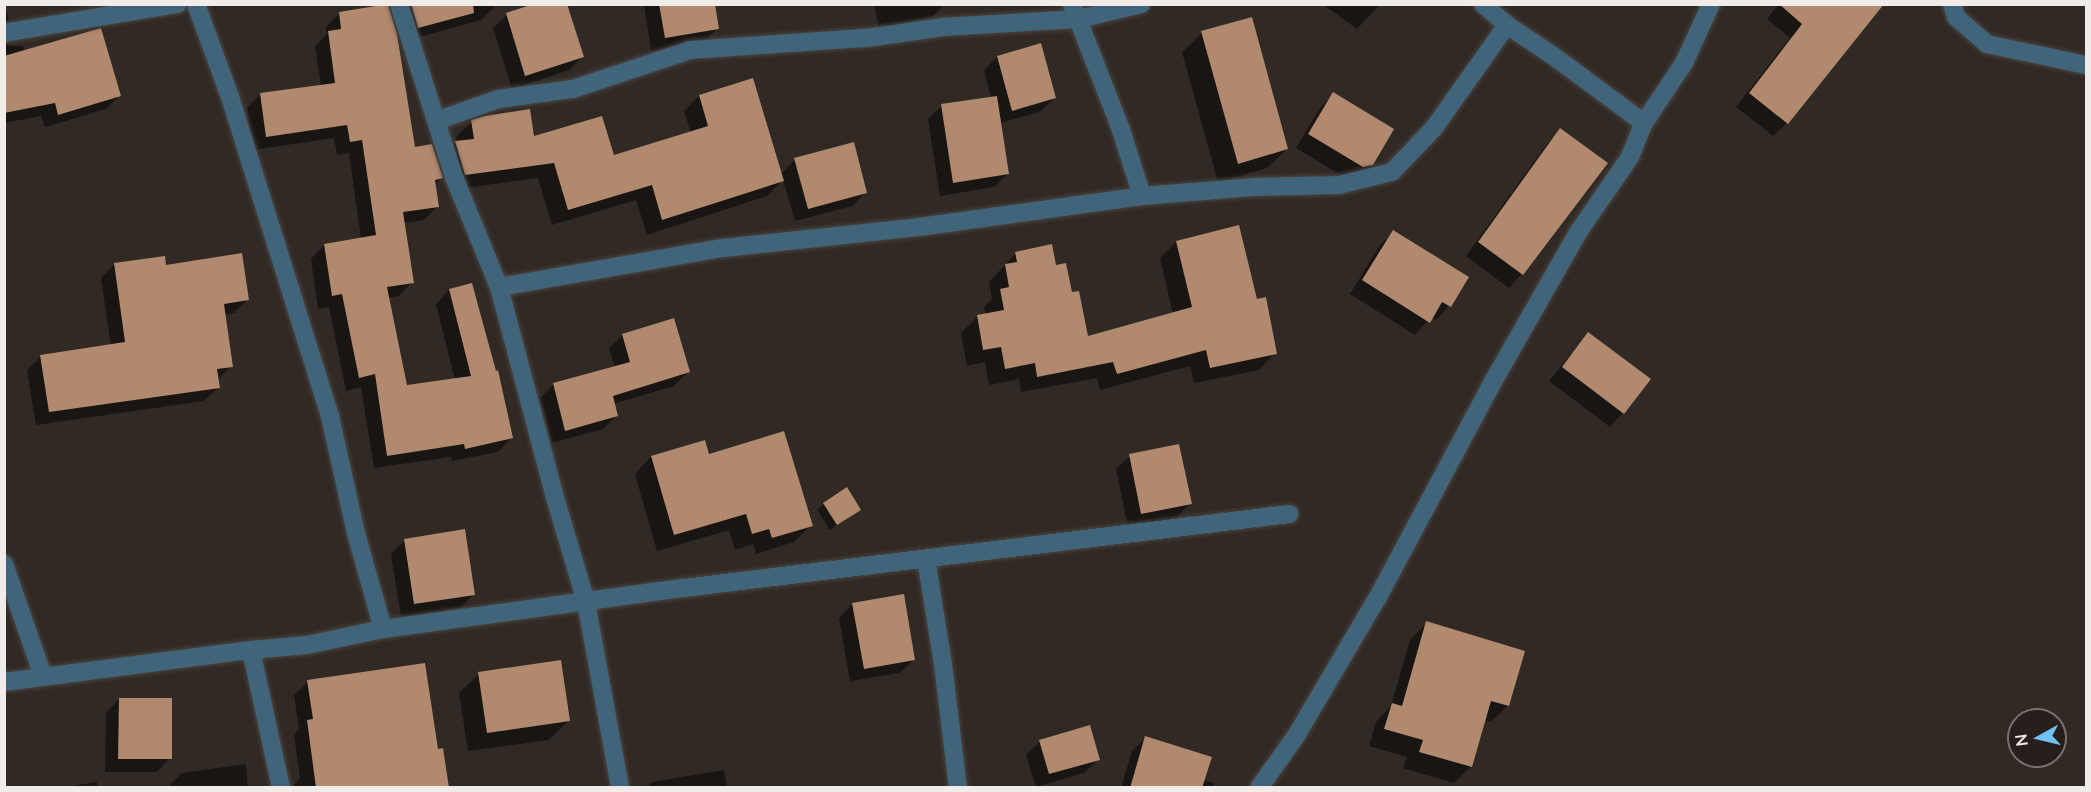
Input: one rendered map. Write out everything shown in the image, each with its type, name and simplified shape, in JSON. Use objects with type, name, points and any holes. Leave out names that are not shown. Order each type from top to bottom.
[{"type":"street","points":[[4,33],[178,4]]},
{"type":"street","points":[[196,4],[230,97],[330,416],[356,533],[383,629]]},
{"type":"street","points":[[399,4],[454,177],[499,287],[554,494],[586,602],[620,788]]},
{"type":"street","points":[[436,121],[498,99],[573,89],[690,50],[874,37],[1141,4]]},
{"type":"street","points":[[1484,4],[1507,25],[1644,123]]},
{"type":"street","points":[[1259,788],[1296,736],[1378,597],[1490,387],[1579,231],[1630,157],[1644,123],[1684,63],[1711,4]]},
{"type":"street","points":[[1952,4],[1956,17],[1987,44],[2086,65]]},
{"type":"street","points":[[1076,11],[1142,196]]},
{"type":"street","points":[[499,287],[723,248],[919,227],[1142,196],[1253,187],[1339,185],[1392,172],[1434,128],[1507,25]]},
{"type":"street","points":[[4,682],[251,650],[307,645],[383,629],[586,602],[1289,514]]},
{"type":"street","points":[[926,559],[943,664],[958,788]]},
{"type":"street","points":[[4,564],[43,676]]},
{"type":"street","points":[[251,650],[281,788]]},
{"type":"building","points":[[388,4],[397,34],[415,147],[432,144],[443,178],[435,180],[439,207],[403,212],[414,283],[387,287],[407,385],[471,376],[449,289],[472,283],[496,371],[498,370],[513,438],[465,449],[464,444],[387,456],[375,374],[359,378],[342,294],[332,296],[324,244],[376,235],[362,140],[350,142],[347,125],[266,137],[260,93],[335,83],[328,31],[341,29],[339,12]]},
{"type":"building","points":[[411,4],[473,4],[474,13],[418,28]]},
{"type":"building","points":[[534,4],[567,4],[584,57],[525,76],[506,13]]},
{"type":"building","points":[[659,4],[715,4],[719,29],[665,38]]},
{"type":"building","points":[[1779,4],[1884,4],[1788,124],[1749,93],[1802,24]]},
{"type":"building","points":[[1252,17],[1288,149],[1238,164],[1201,31]]},
{"type":"building","points":[[101,28],[121,96],[58,115],[55,103],[4,113],[4,56]]},
{"type":"building","points":[[1041,43],[1056,98],[1012,111],[997,56]]},
{"type":"building","points":[[753,78],[784,181],[662,220],[652,185],[568,210],[554,163],[465,175],[455,141],[474,139],[471,120],[530,109],[534,136],[602,116],[614,155],[708,126],[699,95]]},
{"type":"building","points":[[1333,92],[1394,129],[1373,165],[1363,167],[1308,134]]},
{"type":"building","points":[[997,96],[1009,174],[953,183],[941,104]]},
{"type":"building","points":[[1560,128],[1608,163],[1523,275],[1478,242]]},
{"type":"building","points":[[854,142],[867,193],[808,209],[794,158]]},
{"type":"building","points":[[1239,225],[1257,299],[1266,297],[1277,354],[1210,368],[1206,350],[1117,374],[1113,362],[1037,377],[1035,363],[1005,369],[1001,347],[983,350],[977,315],[1004,310],[1000,289],[1009,287],[1005,264],[1017,262],[1015,252],[1052,244],[1056,265],[1066,263],[1072,292],[1079,291],[1088,336],[1192,307],[1176,241]]},
{"type":"building","points":[[1393,230],[1469,277],[1451,307],[1442,302],[1430,323],[1362,280]]},
{"type":"building","points":[[242,253],[249,300],[224,304],[233,367],[217,369],[220,388],[49,412],[40,355],[125,342],[114,263],[165,256],[166,265]]},
{"type":"building","points":[[674,318],[690,372],[613,396],[618,416],[565,431],[553,383],[630,362],[622,334]]},
{"type":"building","points":[[1588,332],[1651,379],[1624,414],[1562,367]]},
{"type":"building","points":[[784,431],[813,526],[772,538],[769,529],[752,534],[746,514],[674,535],[651,456],[705,440],[709,454]]},
{"type":"building","points":[[1179,444],[1192,504],[1141,514],[1129,454]]},
{"type":"building","points":[[847,487],[861,510],[837,525],[823,503]]},
{"type":"building","points":[[465,529],[475,595],[414,604],[404,539]]},
{"type":"building","points":[[904,594],[915,660],[864,669],[852,603]]},
{"type":"building","points":[[1426,621],[1525,651],[1509,706],[1491,701],[1472,767],[1419,752],[1423,740],[1384,729],[1392,703],[1402,706]]},
{"type":"building","points":[[561,660],[570,721],[487,733],[478,672]]},
{"type":"building","points":[[425,663],[438,749],[443,748],[449,788],[316,788],[307,720],[313,719],[307,680]]},
{"type":"building","points":[[119,698],[172,698],[172,759],[118,759]]},
{"type":"building","points":[[1090,725],[1100,760],[1049,774],[1039,740]]},
{"type":"building","points":[[1145,736],[1212,757],[1202,788],[1130,788]]}]
